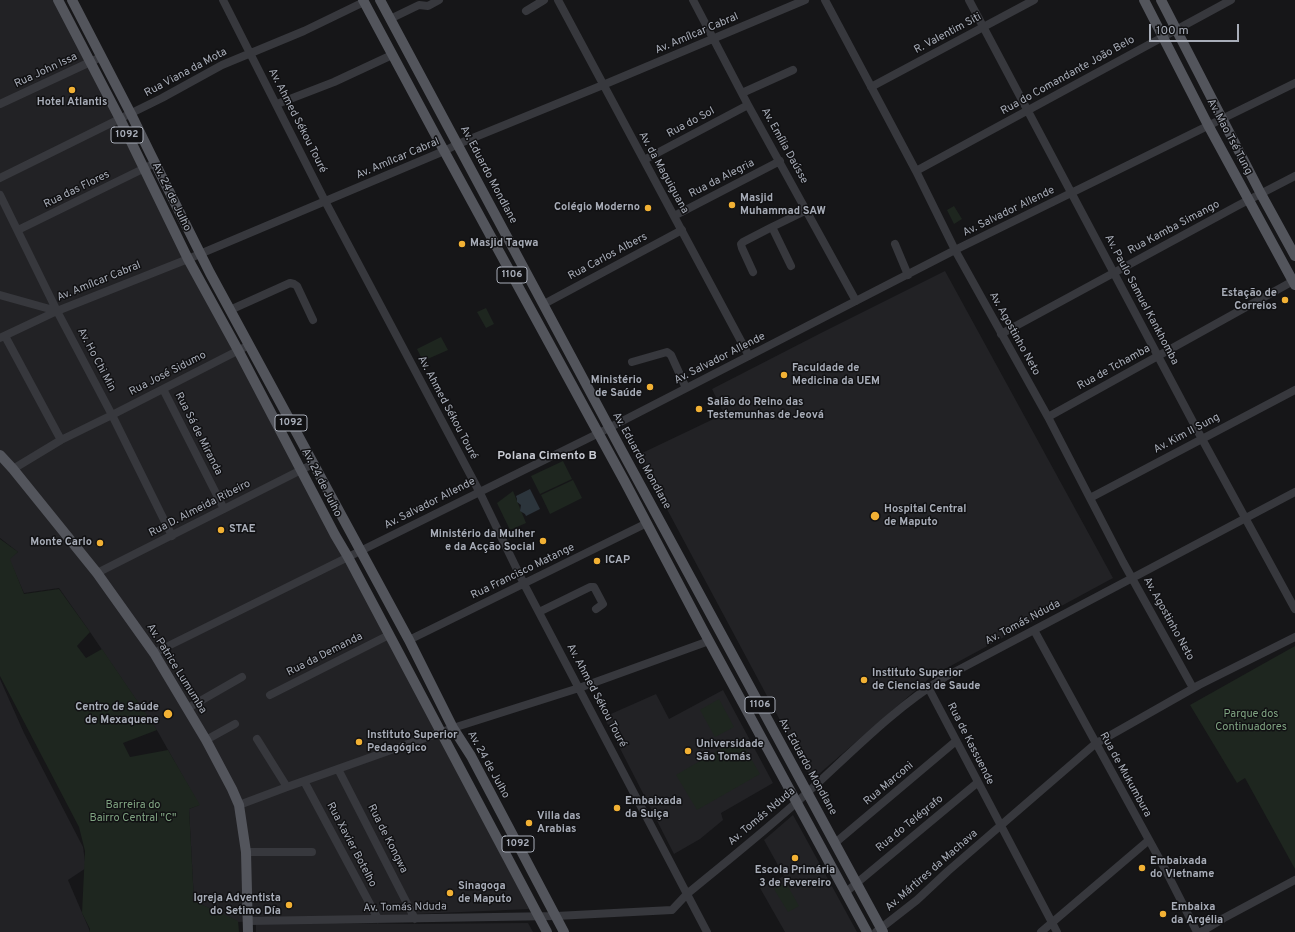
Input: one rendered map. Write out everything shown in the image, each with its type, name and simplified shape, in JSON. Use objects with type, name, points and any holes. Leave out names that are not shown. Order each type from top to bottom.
[{"type":"main road","name":"Av. 24 de Julho","points":[[58,0],[120,119],[188,259],[238,350],[547,932]]},
{"type":"main road","name":"Av. 24 de Julho","points":[[72,0],[132,114],[200,254],[409,640],[453,728],[471,756],[564,932]]},
{"type":"main road","name":"Av. Eduardo Mondlane","points":[[380,0],[609,427],[856,882],[880,931]]},
{"type":"main road","name":"Av. Mao Tsé Tung","points":[[1144,0],[1208,125],[1294,282]]},
{"type":"main road","name":"Av. Mao Tsé Tung","points":[[1161,0],[1261,194],[1295,256]]},
{"type":"main road","name":"1106","points":[[363,1],[587,414],[599,433]]},
{"type":"main road","points":[[599,433],[647,523]]},
{"type":"main road","name":"Av. Patrice Lumumba","points":[[0,454],[97,573],[154,653],[188,708],[232,790],[239,805],[246,852],[248,932]]},
{"type":"main road","name":"1106","points":[[647,523],[709,641],[867,932]]},
{"type":"street","points":[[390,19],[419,5],[428,6],[439,0]]},
{"type":"street","points":[[526,11],[544,0]]},
{"type":"street","name":"Av. da Maguiguana","points":[[558,0],[749,356]]},
{"type":"street","name":"Av. Emília Daússe","points":[[693,0],[748,105],[856,301]]},
{"type":"street","name":"Av. Amílcar Cabral","points":[[3,337],[57,311],[188,259],[458,144],[805,0]]},
{"type":"street","name":"Av. Agostinho Neto","points":[[825,0],[1001,334],[1048,417],[1187,677],[1196,687]]},
{"type":"street","name":"Av. Paulo Samuel Kankhomba","points":[[969,0],[1113,273],[1295,609]]},
{"type":"street","name":"R. Valentim Siti","points":[[871,87],[1034,0]]},
{"type":"street","name":"Rua do Comandante João Belo","points":[[916,171],[1231,0]]},
{"type":"street","name":"Av. Ahmed Sékou Touré","points":[[227,1],[250,52],[325,201],[479,492],[524,584],[707,932]]},
{"type":"street","name":"Rua Viana da Mota","points":[[0,178],[132,114],[222,64],[304,31],[363,1]]},
{"type":"street","points":[[277,104],[334,82],[392,55]]},
{"type":"street","name":"Rua John Issa","points":[[0,104],[101,57]]},
{"type":"street","points":[[742,93],[793,70]]},
{"type":"street","name":"Av. Salvador Allende","points":[[154,653],[599,433],[956,250],[1295,83]]},
{"type":"street","name":"Rua do Sol","points":[[644,160],[748,105]]},
{"type":"street","name":"Rua da Alegria","points":[[674,216],[780,161]]},
{"type":"street","name":"Rua das Flores","points":[[18,230],[155,163]]},
{"type":"street","name":"Rua Kamba Simango","points":[[1001,334],[1295,176]]},
{"type":"street","name":"Av. Ho Chi Min","points":[[0,195],[57,311],[112,415],[172,536]]},
{"type":"street","points":[[753,272],[741,244],[807,210]]},
{"type":"street","points":[[772,227],[791,266]]},
{"type":"street","name":"Rua Carlos Albers","points":[[544,304],[682,230]]},
{"type":"street","points":[[895,244],[908,275]]},
{"type":"street","name":"Rua de Tchamba","points":[[1048,417],[1294,282]]},
{"type":"street","points":[[230,310],[290,283],[297,286],[313,320]]},
{"type":"street","points":[[0,295],[57,311]]},
{"type":"street","points":[[3,337],[61,440]]},
{"type":"street","name":"Rua José Sidumo","points":[[13,469],[61,440],[249,345]]},
{"type":"street","points":[[632,362],[667,352],[671,355],[686,388]]},
{"type":"street","name":"Rua Sá de Miranda","points":[[163,389],[224,509]]},
{"type":"street","name":"Av. Kim II Sung","points":[[1090,498],[1295,390]]},
{"type":"street","name":"Rua D. Almeida Ribeiro","points":[[97,573],[313,464]]},
{"type":"street","name":"Av. Tomás Nduda","points":[[248,921],[556,916],[668,911],[675,908],[687,894],[797,802],[876,730],[928,687],[944,677],[1295,492]]},
{"type":"street","name":"Rua Francisco Matange","points":[[409,640],[647,523]]},
{"type":"street","points":[[539,612],[590,587],[594,587],[603,604],[596,609]]},
{"type":"street","name":"Rua de Mukumbura","points":[[1034,630],[1095,744],[1149,840],[1197,932]]},
{"type":"street","name":"Rua da Demanda","points":[[270,696],[389,635]]},
{"type":"street","points":[[1196,687],[1295,637]]},
{"type":"street","points":[[239,805],[440,732],[579,688],[709,641]]},
{"type":"street","points":[[188,708],[242,677]]},
{"type":"street","name":"Rua de Kassuende","points":[[928,687],[977,783],[1001,825]]},
{"type":"street","name":"Av. Mártires da Machava","points":[[880,931],[1095,744],[1196,687]]},
{"type":"street","points":[[206,740],[235,724]]},
{"type":"street","points":[[257,739],[286,787]]},
{"type":"street","name":"Rua Marconi","points":[[835,843],[956,741]]},
{"type":"street","name":"Rua de Kongwa","points":[[338,769],[415,919]]},
{"type":"street","name":"Rua Xavier Botelho","points":[[304,781],[378,919]]},
{"type":"street","name":"Rua do Telégrafo","points":[[846,892],[856,882],[977,783]]},
{"type":"street","points":[[1001,825],[1057,932]]},
{"type":"street","points":[[1041,932],[1149,840]]},
{"type":"street","points":[[246,852],[312,852]]},
{"type":"street","points":[[1201,932],[1295,880]]},
{"type":"shaded area","points":[[0,0],[59,0],[529,909],[238,922],[194,901],[189,809],[199,805],[158,732],[59,588],[24,593],[9,559],[18,552],[0,538]]},
{"type":"shaded area","name":"Hospital Central de Maputo","points":[[945,271],[1113,578],[932,676],[812,780],[638,455],[724,414],[712,389]]},
{"type":"shaded area","points":[[530,489],[540,509],[526,516],[520,511],[521,505],[517,502],[516,496]]},
{"type":"shaded area","points":[[0,679],[24,733],[83,847],[86,868],[68,880],[89,932],[0,932]]},
{"type":"shaded area","name":"Universidade São Tomás","points":[[723,690],[773,783],[721,813],[723,820],[700,839],[674,854],[604,717],[656,694],[669,719]]},
{"type":"shaded area","name":"Escola Primária 3 de Fevereiro","points":[[793,815],[857,932],[785,932],[760,888],[784,876],[764,840]]},
{"type":"shaded area","points":[[256,922],[413,924],[528,923],[533,932],[256,932]]},
{"type":"green space","points":[[954,206],[962,219],[954,224],[947,210]]},
{"type":"green space","points":[[486,308],[494,324],[486,328],[477,312]]},
{"type":"green space","points":[[441,337],[448,350],[423,361],[417,349]]},
{"type":"green space","points":[[563,461],[572,479],[540,494],[531,476]]},
{"type":"green space","points":[[573,480],[582,498],[550,514],[541,495]]},
{"type":"green space","points":[[513,491],[526,523],[510,530],[497,503]]},
{"type":"green space","name":"Barreira do Bairro Central \"C\"","points":[[0,539],[18,552],[10,559],[24,594],[59,589],[90,632],[77,646],[86,658],[102,649],[157,730],[123,743],[130,757],[168,750],[200,805],[189,809],[194,901],[238,921],[239,932],[89,932],[90,929],[82,913],[85,851],[79,827],[0,676]]},
{"type":"green space","name":"Parque dos Continuadores","points":[[1295,646],[1295,869],[1245,778],[1237,783],[1190,705]]},
{"type":"green space","points":[[719,699],[734,727],[715,737],[700,710]]},
{"type":"green space","points":[[739,738],[760,774],[697,810],[676,775]]},
{"type":"green space","points":[[786,883],[799,906],[788,912],[774,889]]},
{"type":"place","name":"Hotel Atlantis","points":[[72,90]]},
{"type":"place","name":"Masjid Muhammad SAW","points":[[732,205]]},
{"type":"place","name":"Colégio Moderno","points":[[648,208]]},
{"type":"place","name":"Masjid Taqwa","points":[[462,244]]},
{"type":"place","name":"Estação de Correios","points":[[1285,300]]},
{"type":"place","name":"Faculdade de Medicina da UEM","points":[[784,375]]},
{"type":"place","name":"Ministério de Saúde","points":[[650,387]]},
{"type":"place","name":"Salão do Reino das Testemunhas de Jeová","points":[[699,409]]},
{"type":"place","name":"Hospital Central de Maputo","points":[[875,516]]},
{"type":"place","name":"STAE","points":[[221,530]]},
{"type":"place","name":"Ministério da Mulher e da Acção Social","points":[[543,541]]},
{"type":"place","name":"Monte Carlo","points":[[100,543]]},
{"type":"place","name":"ICAP","points":[[597,561]]},
{"type":"place","name":"Instituto Superior de Ciencias de Saude","points":[[864,680]]},
{"type":"place","name":"Centro de Saúde de Mexaquene","points":[[168,714]]},
{"type":"place","name":"Instituto Superior Pedagógico","points":[[359,742]]},
{"type":"place","name":"Universidade São Tomás","points":[[688,751]]},
{"type":"place","name":"Embaixada da Suiça","points":[[617,808]]},
{"type":"place","name":"Villa das Arabias","points":[[529,823]]},
{"type":"place","name":"Escola Primária 3 de Fevereiro","points":[[795,858]]},
{"type":"place","name":"Embaixada do Vietname","points":[[1142,868]]},
{"type":"place","name":"Sinagoga de Maputo","points":[[450,893]]},
{"type":"place","name":"Igreja Adventista do Setimo Día","points":[[289,905]]},
{"type":"place","name":"Embaixa da Argélia","points":[[1163,914]]},
{"type":"district","name":"Polana Cimento B","points":[[547,457]]}]
